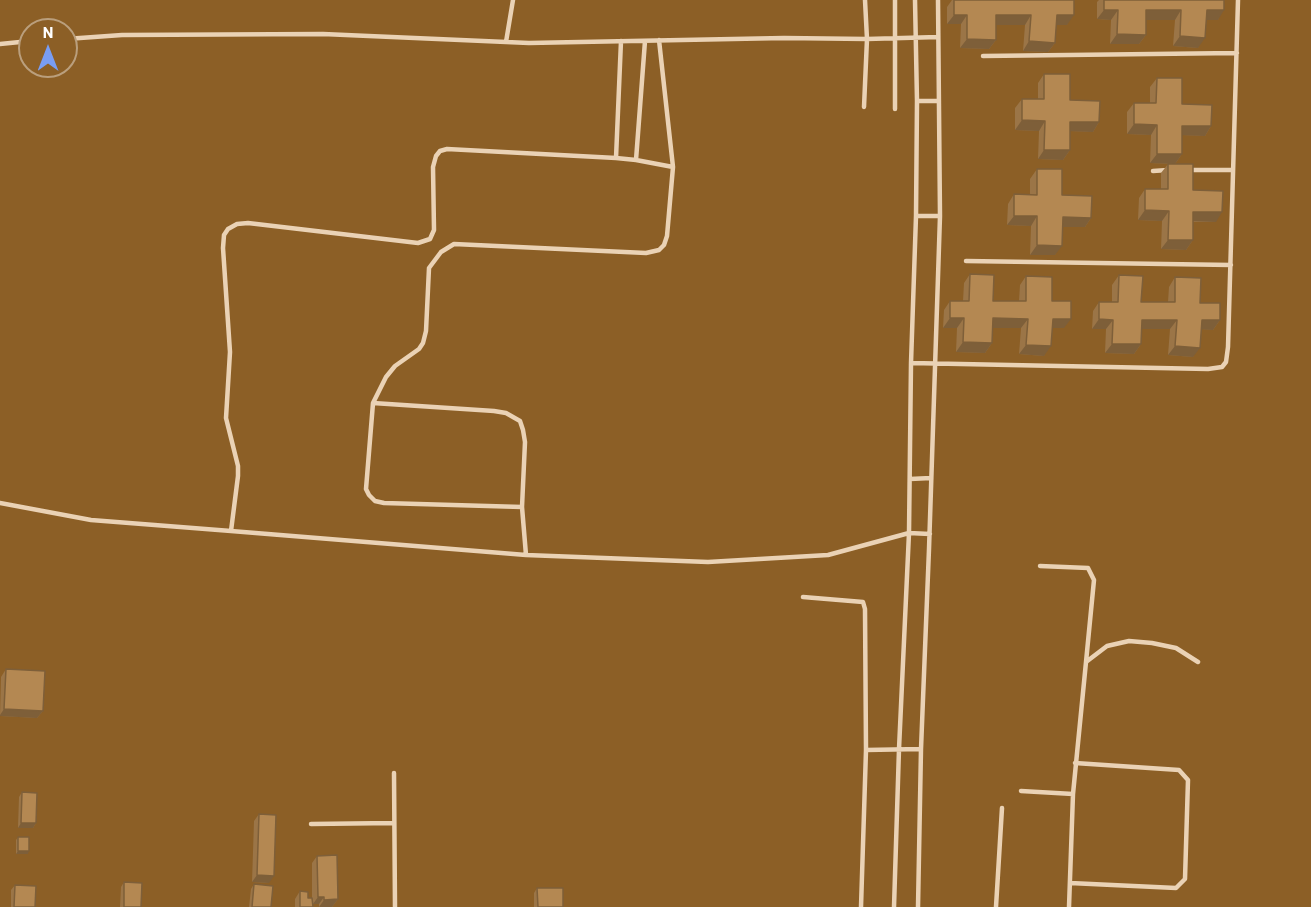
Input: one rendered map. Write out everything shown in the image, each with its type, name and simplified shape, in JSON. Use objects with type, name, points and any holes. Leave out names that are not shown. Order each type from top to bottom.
[{"type":"lane","points":[[506,42],[513,0]]},
{"type":"lane","points":[[864,107],[867,39],[865,0]]},
{"type":"lane","points":[[895,0],[895,109]]},
{"type":"lane","points":[[894,907],[909,533],[916,216],[915,0]]},
{"type":"lane","points":[[918,907],[921,749],[940,216],[938,0]]},
{"type":"lane","points":[[911,363],[1208,369],[1222,367],[1226,362],[1228,347],[1238,0]]},
{"type":"lane","points":[[78,38],[122,35],[312,34],[530,43],[938,37]]},
{"type":"lane","points":[[636,159],[645,40]]},
{"type":"lane","points":[[522,507],[375,501],[366,489],[373,403],[386,377],[395,366],[423,343],[426,331],[429,268],[441,252],[454,244],[654,252],[664,245],[667,236],[673,167],[659,40]]},
{"type":"lane","points":[[616,158],[621,41]]},
{"type":"lane","points":[[0,44],[18,42]]},
{"type":"lane","points":[[983,56],[1237,53]]},
{"type":"lane","points":[[917,101],[939,101]]},
{"type":"lane","points":[[231,531],[238,466],[226,418],[230,352],[223,248],[224,235],[228,229],[237,224],[248,223],[418,243],[430,239],[434,230],[433,167],[436,156],[440,151],[447,149],[636,159],[673,167]]},
{"type":"lane","points":[[1153,171],[1176,170]]},
{"type":"lane","points":[[1188,170],[1233,170]]},
{"type":"lane","points":[[916,216],[940,216]]},
{"type":"lane","points":[[966,261],[1231,265]]},
{"type":"lane","points":[[373,403],[494,411],[506,413],[520,421],[525,442],[522,507],[526,555]]},
{"type":"lane","points":[[910,479],[931,478]]},
{"type":"lane","points":[[0,503],[91,520],[526,555],[708,562],[828,555],[909,533],[930,534]]},
{"type":"lane","points":[[1040,566],[1088,567],[1094,580],[1072,794],[1069,907]]},
{"type":"lane","points":[[803,597],[863,602],[865,609],[866,750],[861,907]]},
{"type":"lane","points":[[1086,662],[1107,646],[1129,641],[1152,642],[1176,648],[1198,662]]},
{"type":"lane","points":[[866,750],[921,749]]},
{"type":"lane","points":[[1070,884],[1176,888],[1185,879],[1188,780],[1179,770],[1075,763]]},
{"type":"lane","points":[[394,773],[395,907]]},
{"type":"lane","points":[[1022,791],[1072,794]]},
{"type":"lane","points":[[996,907],[1002,808]]},
{"type":"lane","points":[[311,824],[394,823]]},
{"type":"building","points":[[954,0],[1074,0],[1074,15],[1057,15],[1055,43],[1029,41],[1031,15],[996,15],[996,40],[967,39],[967,15],[954,15]]},
{"type":"building","points":[[1104,0],[1224,0],[1224,10],[1207,10],[1205,38],[1180,36],[1181,10],[1146,10],[1146,35],[1117,34],[1118,10],[1104,10]]},
{"type":"building","points":[[1044,74],[1070,74],[1070,100],[1100,101],[1099,122],[1070,122],[1070,150],[1044,150],[1045,121],[1022,120],[1022,99],[1044,99]]},
{"type":"building","points":[[1157,78],[1182,78],[1182,104],[1212,105],[1211,126],[1182,126],[1182,154],[1157,154],[1157,125],[1134,124],[1134,103],[1156,103]]},
{"type":"building","points":[[1168,164],[1193,164],[1193,190],[1223,191],[1222,212],[1193,212],[1193,240],[1168,240],[1169,211],[1145,210],[1145,189],[1168,189]]},
{"type":"building","points":[[1037,169],[1062,169],[1062,195],[1092,196],[1091,218],[1063,217],[1062,246],[1037,245],[1037,216],[1014,216],[1014,194],[1037,195]]},
{"type":"building","points":[[970,274],[994,275],[993,301],[1026,301],[1026,276],[1052,277],[1052,301],[1071,301],[1071,319],[1053,319],[1051,346],[1026,345],[1028,319],[993,318],[992,343],[963,342],[964,318],[950,318],[950,301],[969,301]]},
{"type":"building","points":[[1119,275],[1143,276],[1141,302],[1175,302],[1175,277],[1201,278],[1200,303],[1220,303],[1220,320],[1202,320],[1200,348],[1175,346],[1177,320],[1142,320],[1141,344],[1112,344],[1113,320],[1099,319],[1099,302],[1118,302]]},
{"type":"building","points":[[6,669],[45,671],[43,711],[4,709]]},
{"type":"building","points":[[22,792],[37,793],[36,823],[21,823]]},
{"type":"building","points":[[259,814],[276,815],[274,876],[257,875]]},
{"type":"building","points":[[18,837],[29,837],[29,851],[18,851]]},
{"type":"building","points":[[337,855],[338,899],[324,900],[324,897],[318,897],[317,856]]},
{"type":"building","points":[[124,882],[142,883],[141,907],[124,907]]},
{"type":"building","points":[[254,884],[273,886],[271,907],[252,907]]},
{"type":"building","points":[[15,885],[36,886],[35,907],[14,907]]},
{"type":"building","points":[[537,888],[563,888],[563,907],[538,907]]},
{"type":"building","points":[[300,891],[308,892],[308,898],[312,898],[313,907],[300,907]]}]
